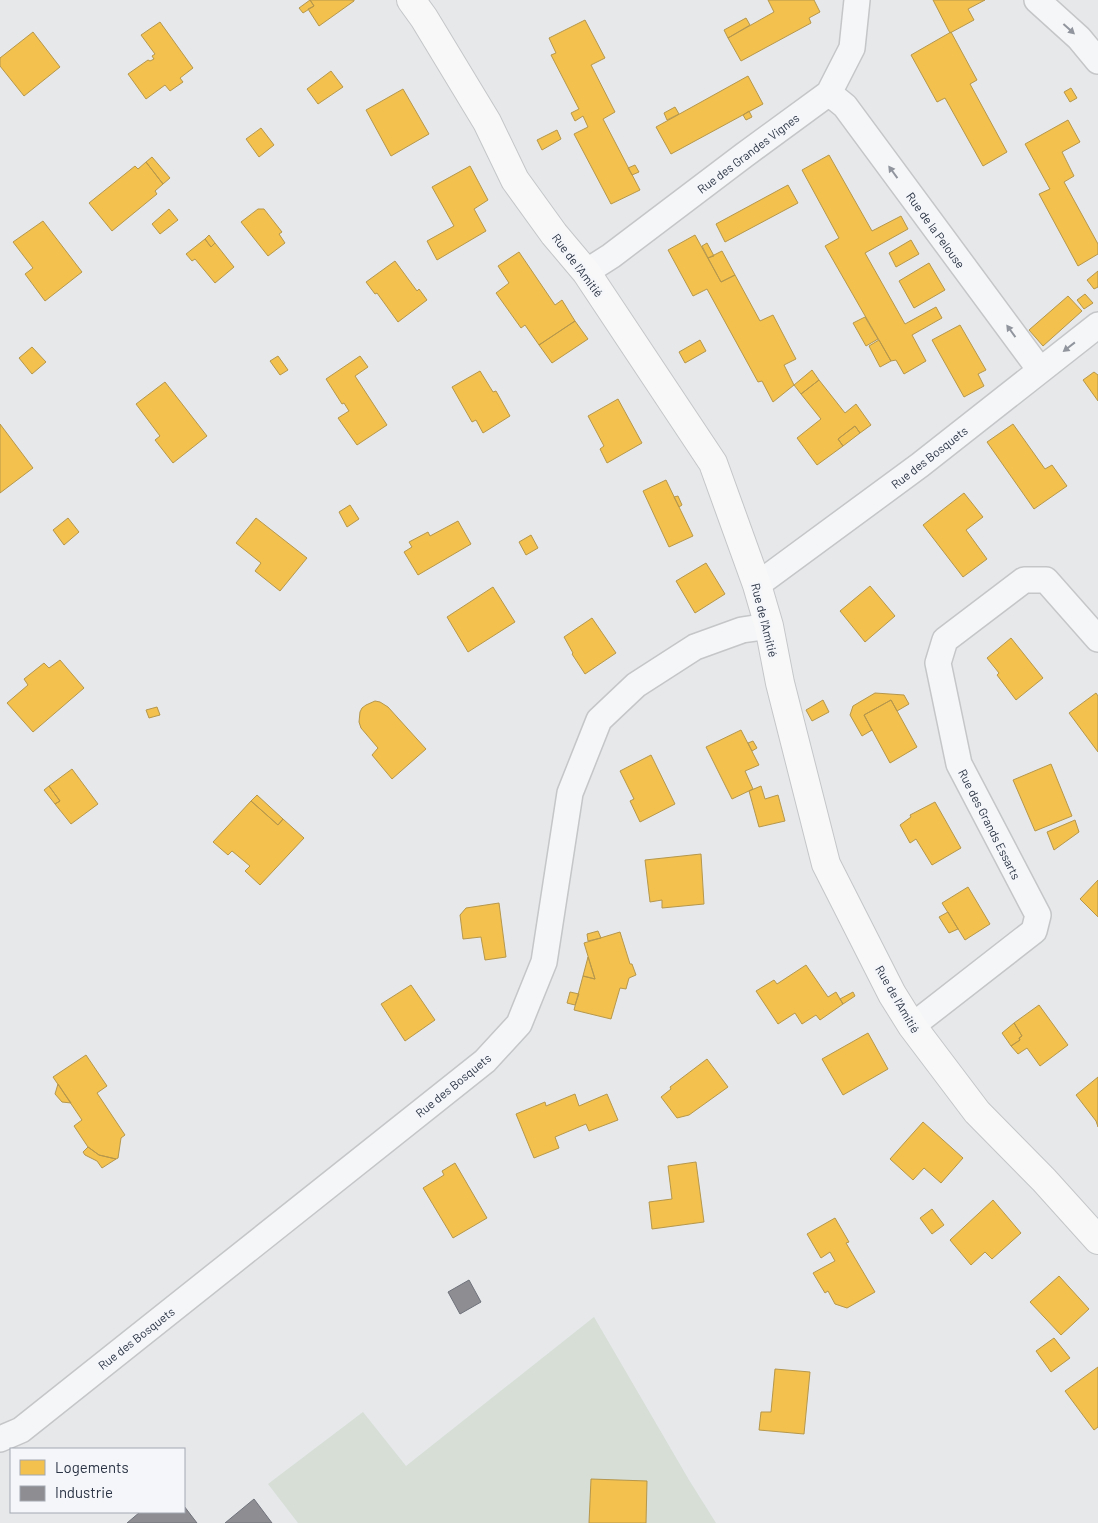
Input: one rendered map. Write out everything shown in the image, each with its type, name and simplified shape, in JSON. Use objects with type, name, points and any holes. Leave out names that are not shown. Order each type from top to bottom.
[{"type":"street","name":"Rue de l'Amitié","points":[[411,0],[488,122],[515,180],[554,234],[586,272],[713,463],[757,585],[769,626],[780,683],[826,864],[892,994],[912,1026],[977,1112],[1044,1180],[1098,1240]]},
{"type":"street","name":"Rue des Grandes Vignes","points":[[586,272],[611,256],[743,156],[830,94],[852,48],[857,0]]},
{"type":"street","points":[[1037,0],[1079,38],[1098,61]]},
{"type":"street","name":"Rue de la Pelouse","points":[[830,94],[845,106],[1040,370]]},
{"type":"street","name":"Rue des Bosquets","points":[[757,585],[920,465],[1098,325]]},
{"type":"street","name":"Rue des Grands Essarts","points":[[912,1026],[1034,931],[1038,915],[959,764],[938,664],[945,640],[1024,580],[1046,580],[1098,639]]},
{"type":"street","name":"Rue des Bosquets","points":[[0,1440],[21,1430],[485,1061],[519,1024],[544,962],[570,793],[599,720],[636,685],[696,647],[742,630],[769,626]]},
{"type":"shaded area","points":[[594,1317],[716,1523],[298,1523],[268,1484],[363,1412],[406,1466]]},
{"type":"building: Logements","points":[[310,0],[354,1],[319,26],[308,9],[314,6]]},
{"type":"building: Logements","points":[[310,0],[314,6],[303,13],[299,8]]},
{"type":"building: Logements","points":[[768,0],[814,0],[820,12],[809,18],[811,23],[741,61],[728,38],[774,12]]},
{"type":"building: Logements","points":[[933,0],[985,0],[968,9],[974,20],[950,33]]},
{"type":"building: Logements","points":[[746,18],[750,25],[728,38],[724,30]]},
{"type":"building: Logements","points":[[585,20],[605,58],[591,65],[615,112],[603,119],[640,190],[611,204],[574,134],[588,127],[583,116],[575,121],[571,113],[579,109],[551,55],[556,53],[549,38]]},
{"type":"building: Logements","points":[[160,22],[193,68],[180,78],[183,82],[170,91],[165,85],[146,99],[128,74],[148,60],[154,59],[152,56],[155,54],[141,35]]},
{"type":"building: Logements","points":[[33,32],[60,67],[24,96],[0,66],[0,58]]},
{"type":"building: Logements","points":[[951,32],[977,80],[970,84],[1007,152],[983,166],[945,98],[937,102],[911,55]]},
{"type":"building: Logements","points":[[331,71],[343,87],[318,104],[307,89]]},
{"type":"building: Logements","points":[[748,76],[763,104],[671,154],[656,127]]},
{"type":"building: Logements","points":[[1071,88],[1077,98],[1070,102],[1064,92]]},
{"type":"building: Logements","points":[[403,89],[429,134],[391,156],[366,110]]},
{"type":"building: Logements","points":[[675,107],[679,114],[667,120],[664,113]]},
{"type":"building: Logements","points":[[749,111],[752,117],[746,120],[743,115]]},
{"type":"building: Logements","points":[[1068,120],[1080,142],[1062,152],[1074,176],[1064,182],[1098,244],[1098,254],[1078,266],[1039,194],[1050,189],[1025,144]]},
{"type":"building: Logements","points":[[261,128],[274,145],[259,157],[246,139]]},
{"type":"building: Logements","points":[[557,130],[561,139],[542,150],[537,140]]},
{"type":"building: Logements","points":[[829,155],[872,231],[901,216],[908,229],[865,253],[905,324],[936,307],[942,318],[912,335],[926,361],[904,374],[896,360],[891,361],[825,246],[839,238],[802,170]]},
{"type":"building: Logements","points":[[152,157],[170,178],[163,184],[146,162]]},
{"type":"building: Logements","points":[[146,162],[163,184],[155,191],[157,194],[112,231],[89,203],[135,166],[138,169]]},
{"type":"building: Logements","points":[[635,165],[639,172],[632,175],[628,168]]},
{"type":"building: Logements","points":[[470,166],[488,200],[474,209],[486,231],[437,260],[427,241],[454,226],[432,187]]},
{"type":"building: Logements","points":[[788,185],[798,203],[725,242],[716,224]]},
{"type":"building: Logements","points":[[169,209],[178,220],[160,234],[152,224]]},
{"type":"building: Logements","points":[[258,209],[264,209],[282,232],[279,234],[285,243],[268,256],[241,222]]},
{"type":"building: Logements","points":[[43,221],[82,272],[45,301],[25,274],[33,268],[13,242]]},
{"type":"building: Logements","points":[[209,235],[215,243],[211,247],[205,239]]},
{"type":"building: Logements","points":[[695,235],[721,282],[735,275],[760,321],[773,315],[796,359],[784,365],[794,385],[773,402],[762,381],[758,382],[707,289],[693,296],[668,250]]},
{"type":"building: Logements","points":[[205,239],[211,247],[215,243],[234,267],[215,283],[195,259],[192,261],[186,254]]},
{"type":"building: Logements","points":[[911,240],[919,254],[896,267],[889,253]]},
{"type":"building: Logements","points":[[707,243],[714,256],[708,258],[702,246]]},
{"type":"building: Logements","points":[[722,251],[735,275],[721,282],[708,258]]},
{"type":"building: Logements","points":[[519,252],[555,305],[562,300],[575,321],[539,345],[525,325],[521,328],[496,293],[509,283],[498,266]]},
{"type":"building: Logements","points":[[395,261],[417,291],[419,289],[427,300],[398,322],[377,293],[375,294],[366,282]]},
{"type":"building: Logements","points":[[929,263],[945,290],[914,308],[899,281]]},
{"type":"building: Logements","points":[[1098,271],[1098,287],[1094,289],[1087,280]]},
{"type":"building: Logements","points":[[1085,294],[1093,303],[1084,309],[1077,300]]},
{"type":"building: Logements","points":[[1068,296],[1082,311],[1043,346],[1029,330]]},
{"type":"building: Logements","points":[[865,317],[878,339],[866,346],[853,323]]},
{"type":"building: Logements","points":[[575,321],[588,339],[552,363],[539,345]]},
{"type":"building: Logements","points":[[960,325],[986,370],[978,374],[984,386],[964,397],[932,340]]},
{"type":"building: Logements","points":[[700,340],[706,351],[685,363],[679,352]]},
{"type":"building: Logements","points":[[879,340],[891,361],[880,367],[869,346]]},
{"type":"building: Logements","points":[[32,347],[46,362],[32,374],[19,358]]},
{"type":"building: Logements","points":[[278,356],[288,370],[280,375],[270,361]]},
{"type":"building: Logements","points":[[360,356],[368,367],[355,376],[387,425],[357,445],[338,418],[349,411],[344,403],[342,404],[326,379]]},
{"type":"building: Logements","points":[[812,370],[819,380],[801,394],[794,385]]},
{"type":"building: Logements","points":[[480,371],[493,392],[496,391],[510,416],[483,433],[476,420],[472,422],[452,387]]},
{"type":"building: Logements","points":[[1094,372],[1098,375],[1098,401],[1083,380]]},
{"type":"building: Logements","points":[[819,380],[845,413],[856,404],[871,425],[860,433],[855,426],[838,439],[843,446],[817,465],[797,438],[821,419],[801,394]]},
{"type":"building: Logements","points":[[165,382],[207,436],[173,463],[155,440],[160,436],[136,404]]},
{"type":"building: Logements","points":[[618,399],[642,443],[607,463],[600,449],[604,446],[588,416]]},
{"type":"building: Logements","points":[[0,424],[33,468],[0,493]]},
{"type":"building: Logements","points":[[1013,424],[1045,469],[1052,465],[1067,486],[1034,509],[987,442]]},
{"type":"building: Logements","points":[[855,426],[860,433],[843,446],[838,439]]},
{"type":"building: Logements","points":[[666,480],[693,536],[669,547],[643,491]]},
{"type":"building: Logements","points":[[964,493],[983,517],[966,530],[987,559],[963,577],[923,525]]},
{"type":"building: Logements","points":[[678,496],[682,505],[679,507],[674,497]]},
{"type":"building: Logements","points":[[350,505],[359,519],[347,527],[339,512]]},
{"type":"building: Logements","points":[[68,518],[79,532],[64,545],[53,530]]},
{"type":"building: Logements","points":[[256,518],[307,558],[280,591],[255,571],[261,563],[236,543]]},
{"type":"building: Logements","points":[[458,521],[471,544],[418,575],[404,552],[412,547],[409,542],[428,532],[430,536]]},
{"type":"building: Logements","points":[[531,535],[538,548],[526,555],[519,542]]},
{"type":"building: Logements","points":[[706,563],[725,594],[695,613],[676,581]]},
{"type":"building: Logements","points":[[870,586],[895,616],[865,642],[840,611]]},
{"type":"building: Logements","points":[[493,587],[515,622],[468,652],[447,617]]},
{"type":"building: Logements","points":[[592,618],[616,653],[585,674],[564,637]]},
{"type":"building: Logements","points":[[1011,638],[1043,678],[1016,700],[987,658]]},
{"type":"building: Logements","points":[[60,660],[84,688],[33,732],[7,703],[28,685],[24,679],[44,663],[49,668]]},
{"type":"building: Logements","points":[[875,693],[904,695],[909,704],[897,711],[891,700],[864,715],[872,730],[862,736],[850,715],[853,706]]},
{"type":"building: Logements","points":[[1096,693],[1098,696],[1098,752],[1069,713]]},
{"type":"building: Logements","points":[[823,700],[829,712],[812,721],[806,710]]},
{"type":"building: Logements","points":[[891,700],[917,747],[890,763],[864,715]]},
{"type":"building: Logements","points":[[375,701],[388,707],[426,749],[392,779],[372,755],[378,748],[361,728],[359,722],[362,708]]},
{"type":"building: Logements","points":[[157,707],[160,715],[149,718],[146,710]]},
{"type":"building: Logements","points":[[741,730],[759,765],[745,771],[753,789],[732,799],[706,747]]},
{"type":"building: Logements","points":[[753,741],[757,748],[752,751],[748,743]]},
{"type":"building: Logements","points":[[651,755],[675,804],[640,822],[630,801],[634,799],[620,771]]},
{"type":"building: Logements","points":[[1051,764],[1072,816],[1035,831],[1013,780]]},
{"type":"building: Logements","points":[[72,769],[98,804],[71,824],[55,804],[60,801],[49,786]]},
{"type":"building: Logements","points":[[49,786],[60,801],[55,804],[44,790]]},
{"type":"building: Logements","points":[[761,786],[765,799],[778,795],[785,821],[759,827],[749,791]]},
{"type":"building: Logements","points":[[257,795],[283,819],[278,825],[251,801]]},
{"type":"building: Logements","points":[[251,801],[278,825],[283,819],[304,838],[260,885],[245,871],[250,866],[232,851],[228,855],[213,842]]},
{"type":"building: Logements","points":[[935,802],[961,848],[932,865],[916,839],[910,843],[900,825],[911,817],[910,815]]},
{"type":"building: Logements","points":[[1075,820],[1079,832],[1054,850],[1047,832]]},
{"type":"building: Logements","points":[[701,854],[704,904],[662,908],[662,900],[650,902],[645,860]]},
{"type":"building: Logements","points":[[1098,880],[1098,917],[1080,899]]},
{"type":"building: Logements","points":[[968,887],[990,924],[965,940],[942,903]]},
{"type":"building: Logements","points":[[499,903],[506,957],[485,960],[481,937],[463,939],[460,915],[466,908]]},
{"type":"building: Logements","points":[[948,912],[958,929],[949,933],[939,917]]},
{"type":"building: Logements","points":[[598,931],[601,938],[588,941],[587,934]]},
{"type":"building: Logements","points":[[620,932],[630,964],[632,964],[636,975],[629,978],[626,989],[620,988],[611,1019],[574,1010],[583,976],[595,979],[584,943]]},
{"type":"building: Logements","points":[[588,957],[595,979],[583,976]]},
{"type":"building: Logements","points":[[806,965],[828,997],[836,992],[843,1004],[820,1020],[816,1015],[802,1024],[795,1013],[778,1024],[756,991],[774,980],[777,984]]},
{"type":"building: Logements","points":[[411,985],[435,1020],[405,1041],[381,1004]]},
{"type":"building: Logements","points":[[570,992],[579,994],[575,1005],[567,1003]]},
{"type":"building: Logements","points":[[853,992],[855,996],[843,1004],[840,999]]},
{"type":"building: Logements","points":[[1039,1005],[1068,1045],[1040,1066],[1027,1048],[1018,1054],[1011,1046],[1020,1040],[1019,1038],[1022,1036],[1014,1023]]},
{"type":"building: Logements","points":[[1014,1023],[1022,1036],[1019,1038],[1020,1040],[1011,1046],[1002,1033]]},
{"type":"building: Logements","points":[[868,1033],[888,1069],[843,1095],[822,1059]]},
{"type":"building: Logements","points":[[86,1055],[107,1086],[97,1093],[125,1135],[121,1138],[118,1158],[116,1159],[99,1155],[88,1147],[74,1126],[82,1120],[53,1077]]},
{"type":"building: Logements","points":[[707,1059],[728,1087],[689,1115],[677,1118],[661,1097],[671,1089],[670,1087]]},
{"type":"building: Logements","points":[[1098,1077],[1098,1127],[1096,1121],[1076,1095]]},
{"type":"building: Logements","points":[[58,1084],[71,1103],[62,1102],[55,1094]]},
{"type":"building: Logements","points":[[575,1094],[579,1106],[607,1094],[618,1120],[589,1131],[586,1124],[555,1137],[559,1148],[534,1158],[516,1114],[545,1102],[546,1106]]},
{"type":"building: Logements","points":[[923,1122],[963,1158],[941,1183],[924,1168],[913,1180],[890,1159]]},
{"type":"building: Logements","points":[[88,1147],[99,1155],[116,1159],[102,1168],[97,1161],[83,1152]]},
{"type":"building: Logements","points":[[696,1162],[704,1222],[652,1229],[649,1202],[672,1199],[668,1166]]},
{"type":"building: Logements","points":[[455,1163],[487,1218],[453,1238],[423,1188],[444,1175],[442,1171]]},
{"type":"building: Logements","points":[[993,1200],[1021,1233],[992,1259],[985,1252],[971,1265],[950,1240]]},
{"type":"building: Logements","points":[[932,1209],[944,1225],[932,1234],[920,1218]]},
{"type":"building: Logements","points":[[835,1218],[849,1242],[846,1243],[875,1292],[847,1308],[835,1304],[828,1291],[825,1293],[813,1273],[835,1261],[830,1252],[821,1258],[807,1234]]},
{"type":"building: Logements","points":[[1059,1276],[1089,1309],[1061,1335],[1030,1302]]},
{"type":"building: Logements","points":[[1054,1338],[1070,1358],[1051,1372],[1036,1351]]},
{"type":"building: Logements","points":[[1098,1367],[1098,1427],[1094,1430],[1065,1391]]},
{"type":"building: Logements","points":[[775,1369],[810,1372],[804,1434],[759,1430],[761,1412],[771,1412]]},
{"type":"building: Logements","points":[[591,1479],[647,1481],[646,1523],[589,1523]]},
{"type":"building: Industrie","points":[[469,1280],[481,1302],[460,1314],[448,1292]]},
{"type":"building: Industrie","points":[[254,1499],[272,1523],[225,1523]]},
{"type":"building: Industrie","points":[[185,1507],[197,1523],[127,1523],[139,1513],[185,1513]]}]
